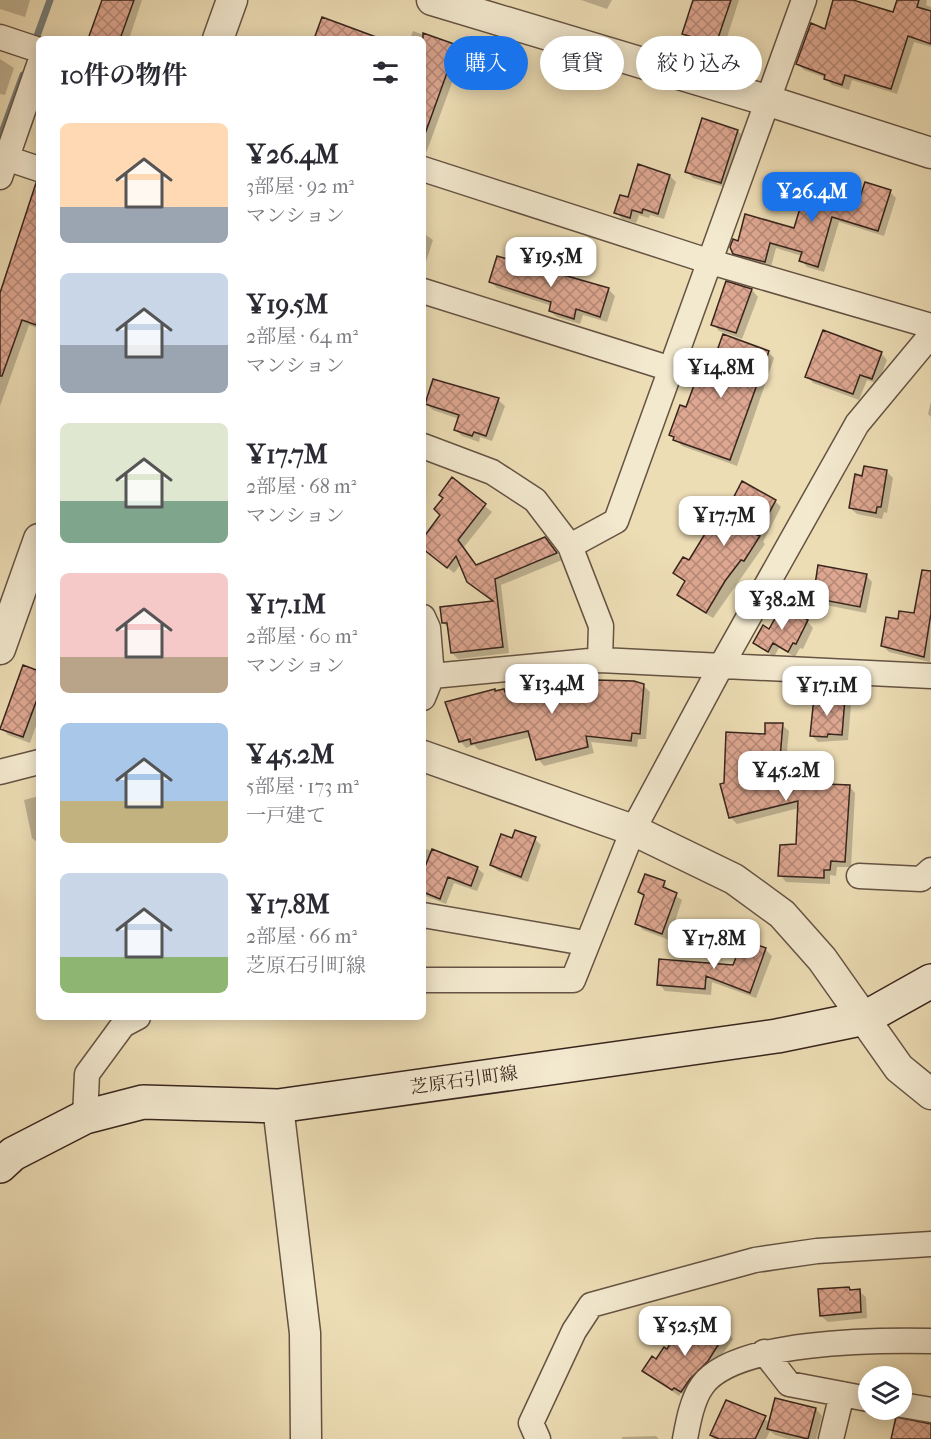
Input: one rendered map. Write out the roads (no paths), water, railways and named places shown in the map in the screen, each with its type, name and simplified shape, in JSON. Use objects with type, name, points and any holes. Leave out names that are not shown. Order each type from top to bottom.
[{"type":"main road","name":"芝原石引町線","points":[[0,1166],[13,1154],[85,1117],[143,1102],[278,1106],[777,1036],[865,1018],[931,981]]},
{"type":"street","points":[[219,36],[232,0]]},
{"type":"street","points":[[432,0],[769,101],[931,153]]},
{"type":"street","points":[[570,546],[616,521],[804,0]]},
{"type":"street","points":[[0,37],[36,49]]},
{"type":"street","points":[[36,73],[2,164],[36,168]]},
{"type":"street","points":[[426,170],[711,262],[931,326]]},
{"type":"street","points":[[426,292],[670,369]]},
{"type":"street","points":[[426,980],[573,980],[585,943],[633,830],[720,668],[857,424],[931,335]]},
{"type":"street","points":[[426,447],[492,472],[534,500],[570,546],[601,626],[600,660]]},
{"type":"street","points":[[0,649],[18,604],[36,548]]},
{"type":"street","points":[[426,624],[432,676],[426,691]]},
{"type":"street","points":[[432,676],[600,660],[720,668],[931,676]]},
{"type":"street","points":[[426,757],[633,830],[734,879],[782,914],[822,959],[899,1068],[931,1094]]},
{"type":"street","points":[[0,772],[36,763]]},
{"type":"street","points":[[859,876],[921,879],[931,870]]},
{"type":"street","points":[[426,916],[585,943]]},
{"type":"street","points":[[85,1117],[87,1074],[123,1025],[132,1020]]},
{"type":"street","points":[[278,1106],[305,1334],[306,1439]]},
{"type":"street","points":[[538,1439],[531,1423],[574,1331],[591,1305],[755,1260],[817,1251],[931,1244]]},
{"type":"street","points":[[686,1439],[688,1424],[702,1386],[722,1369],[764,1352],[883,1340],[931,1341]]},
{"type":"street","points":[[764,1352],[789,1384],[858,1397]]},
{"type":"street","points":[[831,1439],[842,1394]]},
{"type":"street","points":[[912,1407],[931,1410]]},
{"type":"waterway","points":[[37,36],[50,0]]},
{"type":"waterway","points":[[0,138],[23,75]]}]
